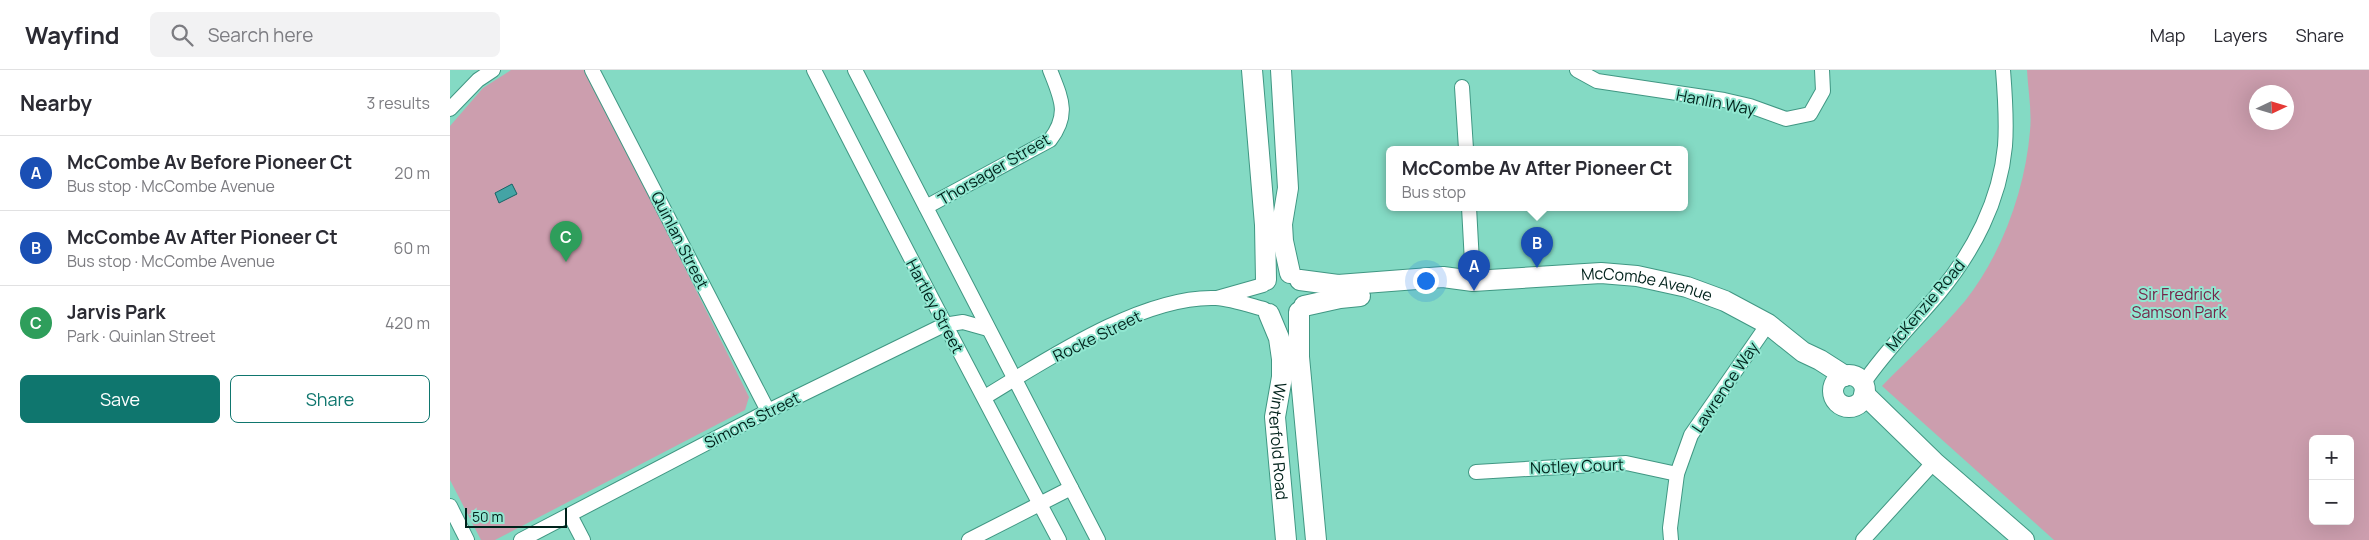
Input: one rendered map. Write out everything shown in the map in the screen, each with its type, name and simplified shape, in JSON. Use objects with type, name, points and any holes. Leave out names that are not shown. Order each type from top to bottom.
[{"type":"street","points":[[450,109],[478,80],[493,70]]},
{"type":"street","name":"Quinlan Street","points":[[592,70],[768,411]]},
{"type":"street","name":"Hartley Street","points":[[814,70],[944,325],[985,397],[1059,540]]},
{"type":"street","points":[[855,70],[1098,540]]},
{"type":"street","name":"Thorsager Street","points":[[926,207],[1050,140],[1060,126],[1062,100],[1050,70]]},
{"type":"street","points":[[1252,70],[1265,225],[1265,282],[1260,296],[1267,311],[1274,317],[1288,318],[1302,309],[1306,293],[1295,277],[1283,241],[1282,224],[1288,188],[1281,70]]},
{"type":"street","name":"Hanlin Way","points":[[1577,70],[1597,81],[1724,100],[1750,106],[1786,119],[1810,114],[1823,91],[1822,70]]},
{"type":"street","name":"McKenzie Road","points":[[1853,387],[1939,293],[1962,263],[1990,208],[1997,187],[2005,147],[2006,115],[2003,70]]},
{"type":"street","points":[[1462,87],[1466,146]]},
{"type":"street","points":[[1469,211],[1473,281]]},
{"type":"street","name":"McCombe Avenue","points":[[1295,277],[1338,286],[1443,277],[1473,281],[1601,273],[1636,276],[1705,293],[1768,324],[1803,352],[1811,368],[1853,387],[2006,540]]},
{"type":"street","points":[[1265,282],[1276,274],[1295,277]]},
{"type":"street","name":"McCombe Avenue","points":[[1302,309],[1340,298],[1444,290],[1473,281]]},
{"type":"street","name":"Rocke Street","points":[[985,397],[1097,332],[1130,318],[1178,302],[1218,298],[1265,282]]},
{"type":"street","name":"Rocke Street","points":[[1218,298],[1267,311]]},
{"type":"street","name":"Winterfold Road","points":[[1302,309],[1299,357],[1316,540]]},
{"type":"street","name":"Winterfold Road","points":[[1267,311],[1279,338],[1282,359],[1282,377],[1275,416],[1286,540]]},
{"type":"street","name":"Simons Street","points":[[521,540],[768,411],[944,325],[963,322],[988,329]]},
{"type":"street","name":"Lawrence Way","points":[[1671,540],[1670,528],[1677,474],[1692,435],[1768,324]]},
{"type":"street","name":"Notley Court","points":[[1476,472],[1626,463],[1677,474]]},
{"type":"street","points":[[1863,540],[1930,466]]},
{"type":"street","name":"McCombe Avenue","points":[[1930,466],[2024,540]]},
{"type":"street","points":[[969,540],[1071,488]]},
{"type":"street","points":[[450,506],[468,540]]},
{"type":"street","points":[[570,515],[583,540]]},
{"type":"green space","points":[[511,70],[587,70],[749,397],[745,410],[495,540],[481,540],[450,480],[450,126],[483,88]]},
{"type":"green space","name":"Sir Fredrick Samson Park","points":[[2027,70],[2369,70],[2369,540],[2054,540],[1882,386],[1935,334],[1965,301],[1990,263],[2001,242],[2017,198],[2027,153],[2031,116]]},
{"type":"building","points":[[512,184],[517,194],[499,203],[495,193]]},
{"type":"place","name":"Jarvis Park","points":[[566,262]]},
{"type":"place","name":"McCombe Av After Pioneer Ct","points":[[1537,268]]},
{"type":"place","name":"McCombe Av Before Pioneer Ct","points":[[1474,291]]}]
